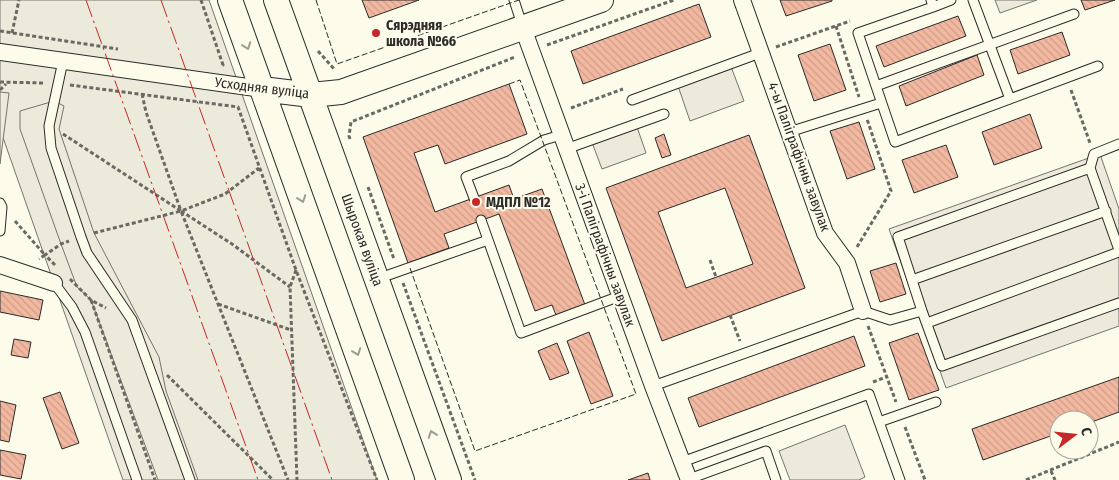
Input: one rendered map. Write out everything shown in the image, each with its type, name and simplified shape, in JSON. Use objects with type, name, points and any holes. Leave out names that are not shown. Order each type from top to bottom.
[{"type":"main road","points":[[230,0],[402,480]]},
{"type":"main road","name":"Шырокая вуліца","points":[[276,0],[449,480]]},
{"type":"main road","name":"Усходняя вуліца","points":[[262,89],[311,95],[341,92],[601,0]]},
{"type":"street","name":"4-ы Паліграфічны завулак","points":[[742,0],[824,233],[847,263],[863,311]]},
{"type":"street","name":"3-і Паліграфічны завулак","points":[[523,28],[653,386],[689,479]]},
{"type":"street","name":"Усходняя вуліца","points":[[0,52],[262,89]]},
{"type":"street","points":[[0,265],[18,271],[59,275]]},
{"type":"lane","points":[[514,0],[523,28]]},
{"type":"lane","points":[[951,0],[932,3],[858,34],[894,142],[1098,66]]},
{"type":"lane","points":[[973,0],[1010,99]]},
{"type":"lane","points":[[876,86],[1074,14]]},
{"type":"lane","points":[[632,100],[760,53]]},
{"type":"lane","points":[[63,61],[49,126],[51,148],[80,237],[97,268],[132,320],[190,480]]},
{"type":"lane","points":[[789,132],[881,103]]},
{"type":"lane","points":[[474,198],[466,178],[509,161],[544,140],[564,142],[664,114]]},
{"type":"lane","points":[[926,323],[1119,251],[1090,168],[1094,154],[1119,144]]},
{"type":"lane","points":[[1090,168],[898,237],[942,366],[1119,304]]},
{"type":"lane","points":[[0,231],[1,205]]},
{"type":"lane","points":[[912,280],[1106,211]]},
{"type":"lane","points":[[482,220],[521,334],[620,296]]},
{"type":"lane","points":[[377,279],[488,240]]},
{"type":"lane","points":[[59,275],[85,332],[137,480]]},
{"type":"lane","points":[[653,386],[863,311],[890,320],[922,311]]},
{"type":"lane","points":[[682,462],[869,394],[900,480]]},
{"type":"lane","points":[[879,422],[936,402]]},
{"type":"lane","points":[[689,479],[766,451],[776,480]]},
{"type":"path","points":[[0,31],[12,33],[19,0]]},
{"type":"path","points":[[200,0],[223,65]]},
{"type":"path","points":[[352,145],[349,136],[351,122],[530,51],[674,0]]},
{"type":"path","points":[[760,53],[854,20]]},
{"type":"path","points":[[836,26],[891,191],[847,263]]},
{"type":"path","points":[[1066,78],[1094,154]]},
{"type":"path","points":[[0,82],[58,83],[238,107],[258,168],[296,270],[377,480]]},
{"type":"path","points":[[0,90],[7,83]]},
{"type":"path","points":[[142,94],[146,112],[181,211],[288,480]]},
{"type":"path","points":[[49,126],[232,244],[290,287]]},
{"type":"path","points":[[18,271],[61,244],[80,237],[181,211],[225,194],[258,168]]},
{"type":"path","points":[[366,181],[475,480]]},
{"type":"path","points":[[1,205],[45,255],[59,275],[90,300],[132,320]]},
{"type":"path","points":[[710,260],[716,277]]},
{"type":"path","points":[[296,270],[290,287],[297,480]]},
{"type":"path","points":[[90,300],[155,480]]},
{"type":"path","points":[[218,304],[291,330]]},
{"type":"path","points":[[863,311],[925,480]]},
{"type":"path","points":[[730,315],[744,353]]},
{"type":"path","points":[[163,371],[273,480]]},
{"type":"path","points":[[1026,480],[1119,442]]},
{"type":"path","points":[[1051,471],[1055,480]]},
{"type":"shaded area","points":[[0,0],[209,0],[377,480],[123,480],[0,129]]},
{"type":"shaded area","points":[[995,0],[1037,0],[1000,13]]},
{"type":"shaded area","points":[[730,64],[744,101],[690,121],[677,83]]},
{"type":"shaded area","points":[[0,92],[9,93],[0,164]]},
{"type":"shaded area","points":[[54,101],[64,106],[59,129],[94,233],[159,357],[166,391],[198,480],[158,480],[91,300],[77,287],[20,129],[20,111]]},
{"type":"shaded area","points":[[636,124],[646,153],[602,169],[591,140]]},
{"type":"shaded area","points":[[1100,154],[1119,209],[1119,326],[946,388],[889,229]]},
{"type":"shaded area","points":[[845,425],[865,477],[859,480],[790,480],[779,451]]},
{"type":"building","points":[[362,0],[419,0],[369,18]]},
{"type":"building","points":[[780,0],[832,0],[832,1],[786,16]]},
{"type":"building","points":[[1081,0],[1115,0],[1085,10]]},
{"type":"building","points":[[699,4],[711,37],[583,84],[571,51]]},
{"type":"building","points":[[958,16],[966,36],[884,67],[876,46]]},
{"type":"building","points":[[1062,32],[1070,55],[1018,74],[1010,50]]},
{"type":"building","points":[[830,44],[846,90],[814,101],[798,55]]},
{"type":"building","points":[[977,55],[984,75],[906,106],[899,86]]},
{"type":"building","points":[[509,84],[527,134],[445,164],[438,145],[414,153],[435,212],[509,185],[514,199],[542,189],[585,305],[556,315],[552,305],[535,311],[499,214],[444,234],[449,248],[408,263],[363,137]]},
{"type":"building","points":[[1030,114],[1042,148],[994,165],[982,132]]},
{"type":"building","points":[[859,122],[875,169],[847,179],[830,131]]},
{"type":"building","points":[[664,134],[671,155],[662,158],[655,138]]},
{"type":"building","points":[[749,135],[805,288],[662,341],[606,188]],"holes":[[[725,188],[753,264],[686,288],[658,212]]]},
{"type":"building","points":[[946,145],[958,177],[914,193],[902,160]]},
{"type":"building","points":[[896,263],[906,294],[880,302],[870,271]]},
{"type":"building","points":[[0,291],[43,300],[39,320],[0,312]]},
{"type":"building","points":[[589,332],[613,396],[591,404],[567,341]]},
{"type":"building","points":[[918,333],[939,390],[909,400],[889,343]]},
{"type":"building","points":[[854,336],[865,366],[699,427],[688,398]]},
{"type":"building","points":[[14,339],[31,342],[28,358],[11,355]]},
{"type":"building","points":[[557,343],[569,373],[550,380],[538,351]]},
{"type":"building","points":[[1119,377],[1119,412],[1099,419],[1099,410],[1049,410],[1049,437],[983,460],[972,429]]},
{"type":"building","points":[[60,392],[79,443],[62,449],[43,398]]},
{"type":"building","points":[[0,401],[16,405],[9,442],[0,440]]},
{"type":"building","points":[[0,450],[26,455],[21,479],[0,475]]},
{"type":"building","points":[[648,473],[650,480],[628,480]]},
{"type":"fence","points":[[316,0],[337,64],[519,0]]},
{"type":"fence","points":[[410,268],[475,451],[636,394],[520,80],[509,84]]},
{"type":"power","points":[[86,0],[258,480]]},
{"type":"power","points":[[161,0],[332,480]]},
{"type":"place","name":"Сярэдняя школа №66","points":[[376,33]]},
{"type":"place","name":"МДПЛ №12","points":[[476,202]]}]
